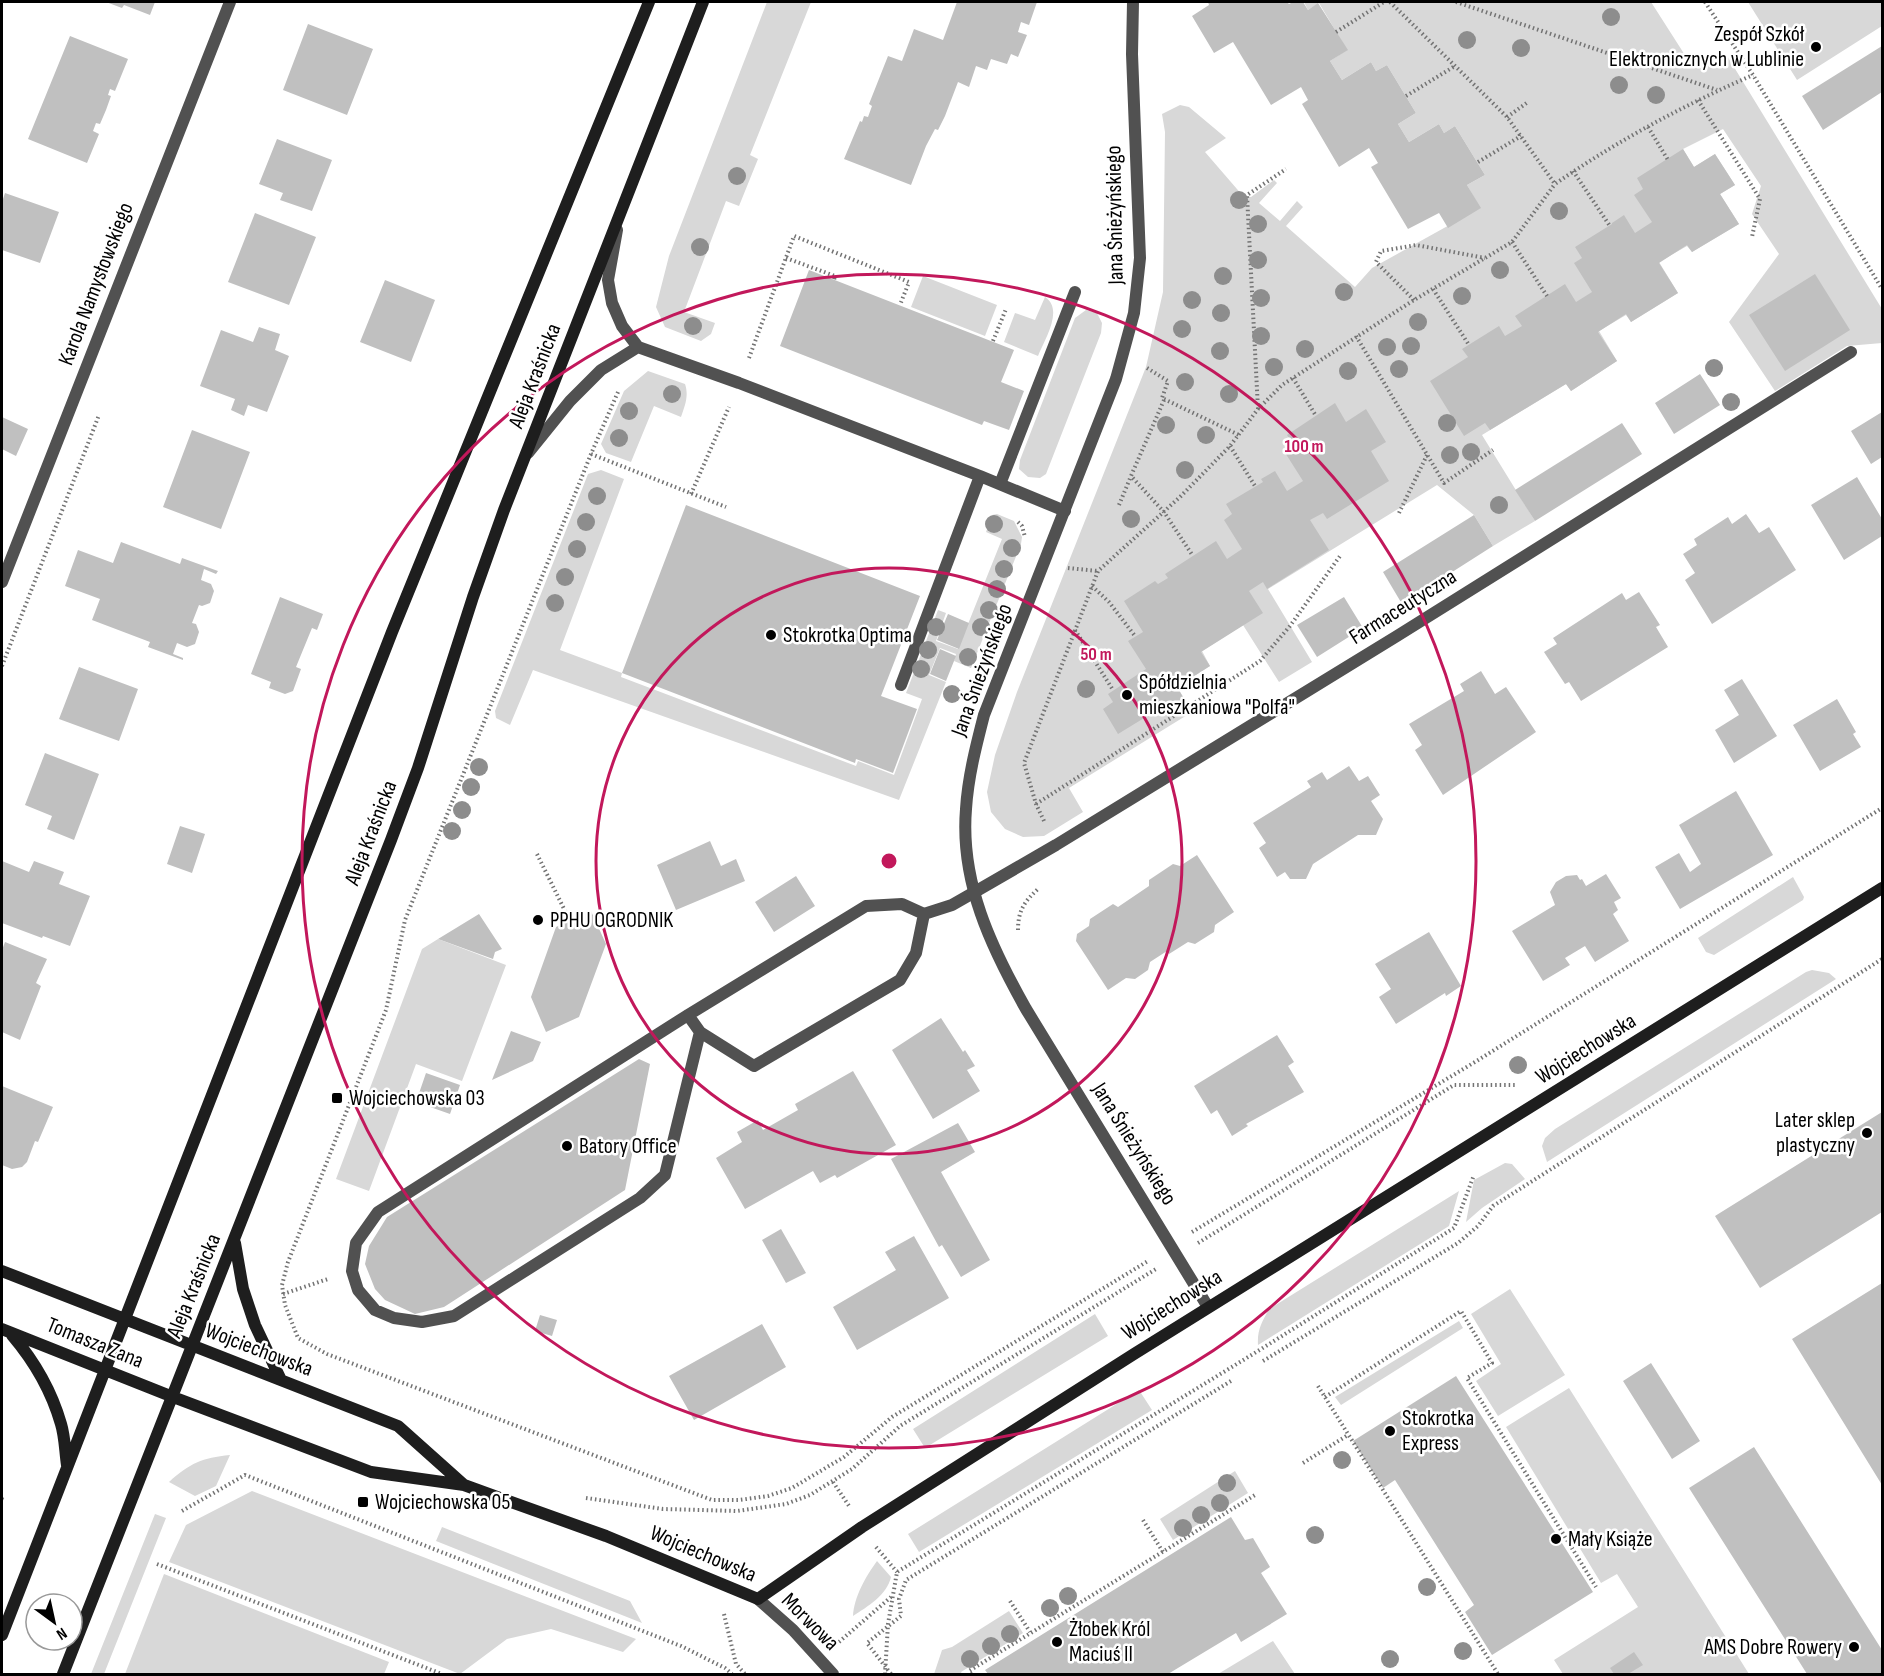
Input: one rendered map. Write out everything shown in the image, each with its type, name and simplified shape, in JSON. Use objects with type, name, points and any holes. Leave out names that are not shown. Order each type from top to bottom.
[{"type":"main road","name":"Aleja Kraśnicka","points":[[2,1635],[392,632],[649,2]]},
{"type":"main road","name":"Aleja Kraśnicka","points":[[63,1674],[391,840],[418,768],[473,597],[525,456],[703,2]]},
{"type":"main road","name":"Wojciechowska","points":[[173,1397],[371,1472],[464,1485],[606,1536],[758,1599],[862,1527],[1208,1307],[1580,1078],[1882,888]]},
{"type":"main road","points":[[235,1241],[243,1289],[255,1325],[281,1380]]},
{"type":"main road","name":"Tomasza Zana","points":[[2,1271],[124,1320]]},
{"type":"main road","name":"Wojciechowska","points":[[124,1320],[398,1426],[464,1485]]},
{"type":"main road","name":"Tomasza Zana","points":[[6,1330],[173,1397]]},
{"type":"main road","points":[[6,1330],[32,1358],[47,1387],[62,1425],[67,1466]]},
{"type":"street","name":"Karola Namysłowskiego","points":[[2,582],[230,2]]},
{"type":"street","name":"Jana Śnieżyńskiego","points":[[1133,2],[1132,54],[1140,258],[1137,299],[1116,380],[984,715],[970,770],[965,811],[967,859],[973,893],[1000,964],[1208,1307]]},
{"type":"street","points":[[620,215],[608,280],[612,303],[622,326],[638,347],[739,383],[1065,511]]},
{"type":"street","points":[[1000,484],[1075,292]]},
{"type":"street","points":[[525,456],[570,401],[601,370],[638,347]]},
{"type":"street","name":"Farmaceutyczna","points":[[924,914],[952,905],[1037,857],[1377,649],[1851,352]]},
{"type":"street","points":[[901,685],[980,476]]},
{"type":"street","points":[[688,1015],[700,1032],[754,1066],[900,980],[915,953],[924,914],[902,904],[866,906],[688,1015],[378,1212],[356,1243],[352,1271],[358,1290],[375,1310],[394,1318],[422,1322],[454,1316],[640,1198],[665,1175],[700,1032]]},
{"type":"street","name":"Morwowa","points":[[758,1599],[793,1630],[833,1674]]},
{"type":"path","points":[[1336,32],[1384,2]]},
{"type":"path","points":[[1390,2],[1507,117],[1555,184]]},
{"type":"path","points":[[1456,2],[1718,91]]},
{"type":"path","points":[[1705,2],[1753,75],[1882,289]]},
{"type":"path","points":[[1406,96],[1455,66]]},
{"type":"path","points":[[1180,497],[1230,446],[1258,410],[1282,385],[1356,336],[1512,242],[1555,184],[1573,171],[1698,100],[1753,75]]},
{"type":"path","points":[[1698,100],[1760,199],[1752,237]]},
{"type":"path","points":[[1507,117],[1528,102]]},
{"type":"path","points":[[1648,127],[1668,160]]},
{"type":"path","points":[[1478,162],[1521,136]]},
{"type":"path","points":[[1258,410],[1247,195],[1286,169]]},
{"type":"path","points":[[1573,171],[1610,226]]},
{"type":"path","points":[[692,494],[739,383],[794,236],[909,282],[900,305]]},
{"type":"path","points":[[1512,242],[1547,296]]},
{"type":"path","points":[[1414,300],[1376,262],[1381,251],[1416,245],[1485,258]]},
{"type":"path","points":[[786,258],[835,276],[834,280]]},
{"type":"path","points":[[1434,289],[1469,345]]},
{"type":"path","points":[[993,341],[1006,309]]},
{"type":"path","points":[[1356,336],[1444,483],[1493,450]]},
{"type":"path","points":[[1119,505],[1164,400],[1162,398],[1168,381],[1146,367]]},
{"type":"path","points":[[1293,378],[1316,416]]},
{"type":"path","points":[[620,389],[591,454],[405,920],[386,1010],[288,1262],[282,1285],[283,1294],[298,1338],[327,1354],[712,1500],[739,1500],[768,1496],[792,1488],[817,1474],[844,1457],[892,1417],[1152,1259]]},
{"type":"path","points":[[1164,400],[1239,435]]},
{"type":"path","points":[[1230,446],[1255,486]]},
{"type":"path","points":[[591,454],[726,507]]},
{"type":"path","points":[[1399,513],[1427,454]]},
{"type":"path","points":[[1131,476],[1164,512],[1193,556]]},
{"type":"path","points":[[1029,542],[1046,503]]},
{"type":"path","points":[[1015,518],[1022,526],[1025,546]]},
{"type":"path","points":[[1036,804],[1260,661],[1290,626],[1340,556]]},
{"type":"path","points":[[1065,568],[1098,571]]},
{"type":"path","points":[[1092,586],[1109,602],[1135,636]]},
{"type":"path","points":[[1075,630],[1113,690]]},
{"type":"path","points":[[1192,1232],[1475,1062],[1882,808]]},
{"type":"path","points":[[537,855],[570,921]]},
{"type":"path","points":[[1263,1361],[1458,1244],[1478,1226],[1493,1206],[1882,960]]},
{"type":"path","points":[[1199,1242],[1454,1085],[1524,1084]]},
{"type":"path","points":[[885,1674],[891,1597],[897,1572],[1454,1228],[1468,1186],[1495,1129]]},
{"type":"path","points":[[582,1498],[663,1509],[737,1511],[786,1504],[810,1495],[852,1469],[900,1426],[1156,1269]]},
{"type":"path","points":[[283,1294],[352,1271]]},
{"type":"path","points":[[1325,1397],[1461,1311],[1492,1363],[1467,1378],[1596,1587]]},
{"type":"path","points":[[891,1674],[867,1643],[888,1624],[901,1616],[899,1599],[906,1580],[1231,1381]]},
{"type":"path","points":[[1318,1386],[1498,1674]]},
{"type":"path","points":[[1303,1463],[1348,1435]]},
{"type":"path","points":[[182,1511],[245,1475],[681,1647],[725,1668],[732,1674]]},
{"type":"path","points":[[833,1482],[846,1501]]},
{"type":"path","points":[[972,1674],[969,1671],[1030,1632],[1255,1495]]},
{"type":"path","points":[[1143,1520],[1162,1552]]},
{"type":"path","points":[[879,1552],[897,1572]]},
{"type":"path","points":[[157,1564],[442,1674]]},
{"type":"path","points":[[715,1582],[736,1664],[745,1674]]},
{"type":"path","points":[[855,1628],[891,1597]]},
{"type":"path","points":[[1010,1601],[1030,1632]]},
{"type":"shaded area","points":[[767,2],[811,2],[750,155],[758,159],[739,206],[726,201],[684,312],[715,323],[711,334],[701,341],[665,327],[656,307],[669,256]]},
{"type":"shaded area","points":[[1304,2],[1651,2],[1690,63],[1726,54],[1882,309],[1882,343],[1847,346],[1775,391],[1729,322],[1779,254],[1752,214],[1761,186],[1723,129],[1683,149],[1694,167],[1715,154],[1735,185],[1720,194],[1739,224],[1692,252],[1687,246],[1659,262],[1678,293],[1631,322],[1626,315],[1599,331],[1617,361],[1571,391],[1566,384],[1482,435],[1535,521],[1493,546],[1474,515],[1437,485],[1268,589],[1312,662],[1279,682],[1243,625],[1202,651],[1210,666],[1177,687],[1192,712],[1069,788],[1083,812],[1044,836],[1023,837],[1005,829],[991,812],[987,792],[995,755],[1017,692],[1146,367],[1163,292],[1165,132],[1162,114],[1180,105],[1189,107],[1226,138],[1205,152],[1243,196],[1251,197],[1274,180],[1277,183],[1259,203],[1280,221],[1297,201],[1303,207],[1286,226],[1355,287],[1372,268],[1480,208],[1467,185],[1485,175],[1455,126],[1444,133],[1439,124],[1409,142],[1398,124],[1416,113],[1387,65],[1376,71],[1371,62],[1342,80],[1330,61],[1347,50],[1319,3],[1308,10]]},
{"type":"shaded area","points":[[1748,2],[1882,2],[1882,26],[1797,80]]},
{"type":"shaded area","points":[[923,276],[997,305],[985,336],[911,307]]},
{"type":"shaded area","points":[[1045,297],[1053,309],[1053,316],[1038,356],[1004,342],[1015,313],[1035,320]]},
{"type":"shaded area","points":[[1086,310],[1097,313],[1102,323],[1101,333],[1046,474],[1040,478],[1028,477],[1019,469],[1020,460],[1075,318]]},
{"type":"shaded area","points":[[648,371],[685,384],[686,400],[681,417],[654,406],[631,462],[606,453],[601,444],[624,391]]},
{"type":"shaded area","points":[[601,470],[624,479],[560,650],[622,673],[621,677],[856,766],[858,761],[894,775],[922,699],[906,693],[938,610],[946,613],[936,641],[958,649],[1002,539],[986,532],[992,515],[997,514],[1014,521],[1022,537],[1021,544],[971,668],[954,661],[956,654],[940,648],[929,675],[946,682],[899,800],[533,670],[510,725],[496,718],[495,711],[588,474]]},
{"type":"shaded area","points":[[1793,877],[1804,897],[1803,900],[1714,955],[1706,952],[1698,938]]},
{"type":"shaded area","points":[[438,939],[506,965],[462,1081],[416,1064],[369,1191],[336,1179],[422,949]]},
{"type":"shaded area","points":[[1812,970],[1829,973],[1836,979],[1547,1162],[1542,1146],[1545,1138],[1555,1129]]},
{"type":"shaded area","points":[[1505,1163],[1512,1164],[1525,1179],[1482,1208],[1466,1222],[1474,1180]]},
{"type":"shaded area","points":[[1459,1191],[1449,1226],[1258,1345],[1259,1330],[1269,1309]]},
{"type":"shaded area","points":[[1510,1289],[1565,1375],[1498,1416],[1476,1381],[1501,1364],[1471,1314]]},
{"type":"shaded area","points":[[1095,1314],[1108,1336],[925,1448],[913,1429]]},
{"type":"shaded area","points":[[1459,1321],[1463,1328],[1341,1405],[1335,1397]]},
{"type":"shaded area","points":[[1569,1388],[1749,1674],[1563,1674],[1554,1660],[1638,1607],[1617,1574],[1601,1583],[1506,1427]]},
{"type":"shaded area","points":[[1139,1390],[1152,1410],[919,1552],[908,1534]]},
{"type":"shaded area","points":[[230,1455],[216,1486],[195,1496],[169,1482],[197,1462]]},
{"type":"shaded area","points":[[1235,1471],[1248,1493],[1173,1540],[1160,1519]]},
{"type":"shaded area","points":[[252,1491],[636,1639],[623,1652],[551,1629],[507,1639],[460,1674],[169,1562],[186,1525]]},
{"type":"shaded area","points":[[155,1514],[166,1518],[104,1674],[91,1674]]},
{"type":"shaded area","points":[[442,1527],[630,1601],[642,1623],[436,1541]]},
{"type":"shaded area","points":[[877,1561],[891,1577],[889,1583],[876,1600],[853,1616],[861,1587]]},
{"type":"shaded area","points":[[164,1574],[389,1662],[384,1674],[125,1674]]},
{"type":"shaded area","points":[[1009,1611],[1023,1633],[961,1672],[962,1674],[934,1674],[942,1650],[952,1647]]},
{"type":"shaded area","points":[[1273,1641],[1295,1674],[1218,1674]]},
{"type":"building","points":[[106,2],[155,2],[150,15],[124,5],[122,8]]},
{"type":"building","points":[[957,2],[1037,2],[1029,25],[1021,22],[1018,32],[1027,35],[1018,57],[1011,54],[1007,64],[991,59],[987,70],[976,66],[969,87],[958,82],[938,130],[935,129],[926,146],[911,185],[844,159],[860,121],[862,122],[864,116],[868,117],[872,106],[869,104],[888,56],[902,61],[914,29],[943,40]]},
{"type":"building","points":[[1208,2],[1287,2],[1289,4],[1303,2],[1308,10],[1318,3],[1348,50],[1330,61],[1342,80],[1371,62],[1376,71],[1387,65],[1416,113],[1398,124],[1409,142],[1439,124],[1444,133],[1455,126],[1485,175],[1467,185],[1481,208],[1448,228],[1439,213],[1408,229],[1371,167],[1378,163],[1369,148],[1339,167],[1302,104],[1308,100],[1301,87],[1271,105],[1233,42],[1214,53],[1192,16],[1209,5]]},
{"type":"building","points":[[308,24],[373,49],[347,115],[283,90]]},
{"type":"building","points":[[70,36],[128,59],[115,91],[110,89],[108,95],[111,96],[100,124],[96,123],[93,131],[99,134],[87,163],[28,139]]},
{"type":"building","points":[[1882,46],[1882,92],[1823,130],[1802,96]]},
{"type":"building","points":[[277,139],[332,160],[312,211],[280,200],[283,193],[259,184]]},
{"type":"building","points":[[1683,149],[1694,167],[1715,154],[1735,185],[1720,194],[1739,224],[1692,252],[1687,245],[1659,263],[1678,293],[1631,322],[1626,314],[1598,332],[1617,361],[1571,391],[1566,384],[1490,430],[1485,423],[1464,436],[1430,381],[1468,357],[1462,349],[1499,326],[1505,336],[1522,326],[1515,316],[1565,284],[1576,302],[1592,292],[1574,263],[1582,258],[1575,247],[1624,215],[1635,233],[1652,222],[1634,195],[1643,189],[1637,178]]},
{"type":"building","points":[[5,193],[59,212],[40,263],[2,250],[2,202]]},
{"type":"building","points":[[255,213],[316,237],[289,305],[228,282]]},
{"type":"building","points":[[809,270],[1014,350],[1001,382],[1024,391],[1009,430],[984,421],[982,425],[780,346]]},
{"type":"building","points":[[1815,274],[1850,330],[1785,371],[1749,315]]},
{"type":"building","points":[[385,280],[435,300],[411,362],[360,342]]},
{"type":"building","points":[[259,327],[280,334],[275,350],[289,356],[267,412],[248,405],[244,416],[231,410],[235,399],[200,386],[221,330],[253,342]]},
{"type":"building","points":[[1700,374],[1720,405],[1674,434],[1655,403]]},
{"type":"building","points":[[1335,403],[1346,422],[1366,409],[1386,442],[1371,451],[1389,481],[1327,519],[1323,513],[1310,520],[1329,550],[1267,589],[1263,582],[1249,591],[1263,613],[1201,652],[1210,666],[1177,687],[1185,700],[1171,708],[1167,704],[1118,734],[1103,709],[1113,702],[1108,694],[1146,669],[1128,641],[1143,632],[1124,601],[1155,581],[1158,584],[1168,578],[1165,574],[1216,541],[1227,559],[1242,549],[1224,520],[1232,514],[1226,504],[1263,482],[1261,479],[1275,471],[1287,491],[1303,481],[1284,451],[1293,445],[1287,435]]},
{"type":"building","points":[[1882,412],[1882,457],[1871,464],[1851,431]]},
{"type":"building","points":[[2,417],[28,429],[16,456],[2,449]]},
{"type":"building","points":[[1622,423],[1642,454],[1535,521],[1515,490]]},
{"type":"building","points":[[192,430],[250,452],[221,529],[163,507]]},
{"type":"building","points":[[1857,477],[1882,519],[1882,536],[1844,560],[1811,505]]},
{"type":"building","name":"Stokrotka Optima","points":[[686,505],[920,596],[881,696],[917,709],[893,773],[856,759],[855,763],[622,673]]},
{"type":"building","points":[[1746,514],[1759,533],[1769,527],[1796,570],[1712,624],[1685,580],[1695,573],[1683,554],[1697,545],[1694,539],[1728,517],[1732,524]]},
{"type":"building","points":[[1474,515],[1493,546],[1402,604],[1383,572]]},
{"type":"building","points":[[121,542],[180,564],[182,558],[218,571],[216,574],[204,569],[201,580],[211,584],[214,591],[210,603],[199,605],[192,623],[196,624],[199,632],[195,644],[187,647],[177,643],[173,654],[183,660],[148,647],[150,642],[92,620],[100,599],[65,586],[78,550],[113,563]]},
{"type":"building","points":[[1639,592],[1660,625],[1656,627],[1668,647],[1581,701],[1569,682],[1565,684],[1544,652],[1557,644],[1553,638],[1622,593],[1626,600]]},
{"type":"building","points":[[280,597],[323,614],[317,630],[312,628],[296,667],[301,669],[293,691],[285,694],[269,688],[271,682],[251,674]]},
{"type":"building","points":[[1344,597],[1363,628],[1317,657],[1297,625]]},
{"type":"building","points":[[948,614],[969,623],[959,649],[937,640]]},
{"type":"building","points":[[940,649],[956,656],[946,681],[930,674]]},
{"type":"building","points":[[79,667],[138,689],[119,741],[59,719]]},
{"type":"building","points":[[1481,671],[1495,694],[1506,687],[1536,732],[1443,795],[1415,750],[1422,745],[1409,724],[1464,691],[1460,684]]},
{"type":"building","points":[[1742,679],[1777,736],[1734,763],[1715,730],[1739,715],[1724,690]]},
{"type":"building","points":[[1837,699],[1856,732],[1853,734],[1861,747],[1820,771],[1793,725]]},
{"type":"building","points":[[45,753],[99,774],[74,840],[47,829],[52,816],[25,805]]},
{"type":"building","points":[[1349,766],[1359,781],[1368,776],[1380,795],[1371,801],[1383,819],[1376,835],[1358,835],[1313,864],[1306,879],[1290,879],[1285,872],[1277,877],[1259,848],[1266,843],[1253,823],[1311,787],[1307,781],[1322,772],[1327,780]]},
{"type":"building","points":[[1736,791],[1773,855],[1680,909],[1655,867],[1679,853],[1690,872],[1701,864],[1679,825]]},
{"type":"building","points":[[180,826],[205,834],[192,873],[167,864]]},
{"type":"building","points":[[710,841],[721,866],[736,859],[745,881],[676,910],[657,865]]},
{"type":"building","points":[[1197,855],[1234,912],[1215,925],[1214,932],[1195,944],[1188,942],[1169,954],[1167,951],[1150,962],[1148,970],[1135,979],[1126,978],[1108,990],[1076,941],[1077,934],[1089,926],[1090,919],[1113,904],[1118,907],[1149,886],[1149,880],[1173,864],[1180,866]]},
{"type":"building","points":[[2,861],[29,872],[34,861],[64,872],[59,884],[90,896],[70,946],[2,923]]},
{"type":"building","points":[[1606,874],[1621,898],[1614,902],[1618,910],[1613,914],[1629,941],[1595,962],[1585,946],[1565,958],[1570,965],[1543,981],[1512,931],[1555,905],[1550,892],[1556,882],[1566,876],[1577,875],[1586,886]]},
{"type":"building","points":[[796,876],[815,906],[774,932],[755,902]]},
{"type":"building","points":[[591,911],[606,944],[579,1017],[546,1032],[531,997],[556,927]]},
{"type":"building","points":[[479,914],[502,949],[495,952],[493,959],[438,939]]},
{"type":"building","points":[[1429,932],[1461,986],[1446,996],[1445,993],[1396,1024],[1379,997],[1391,989],[1375,964]]},
{"type":"building","points":[[5,942],[47,959],[36,983],[41,986],[20,1040],[2,1032],[2,950]]},
{"type":"building","points":[[941,1018],[975,1066],[967,1070],[980,1091],[933,1119],[892,1050]]},
{"type":"building","points":[[511,1031],[541,1042],[533,1061],[492,1080]]},
{"type":"building","points":[[1277,1035],[1294,1062],[1288,1066],[1304,1092],[1246,1124],[1248,1126],[1232,1136],[1217,1110],[1211,1114],[1194,1086]]},
{"type":"building","name":"Batory Office","points":[[639,1059],[650,1064],[625,1190],[444,1307],[415,1314],[385,1300],[375,1289],[365,1264],[369,1246],[387,1217]]},
{"type":"building","points":[[853,1071],[896,1145],[837,1178],[835,1175],[820,1183],[813,1171],[745,1209],[716,1158],[742,1142],[737,1132],[758,1120],[763,1130],[798,1110],[795,1104]]},
{"type":"building","points":[[426,1073],[460,1085],[450,1114],[416,1102]]},
{"type":"building","points":[[2,1086],[53,1107],[27,1162],[22,1167],[12,1169],[2,1165]]},
{"type":"building","points":[[1882,1112],[1882,1212],[1760,1288],[1715,1216]]},
{"type":"building","points":[[958,1123],[975,1152],[941,1172],[990,1260],[961,1277],[942,1245],[939,1247],[891,1159]]},
{"type":"building","points":[[781,1229],[806,1273],[786,1283],[762,1240]]},
{"type":"building","points":[[914,1236],[949,1298],[857,1350],[833,1307],[896,1270],[885,1252]]},
{"type":"building","points":[[1882,1283],[1882,1485],[1792,1339]]},
{"type":"building","points":[[540,1315],[557,1320],[552,1336],[535,1331]]},
{"type":"building","points":[[762,1324],[786,1367],[694,1420],[669,1376]]},
{"type":"building","points":[[1651,1363],[1700,1441],[1672,1459],[1623,1381]]},
{"type":"building","points":[[1456,1376],[1593,1592],[1492,1655],[1465,1612],[1474,1605],[1395,1480],[1383,1488],[1353,1441]]},
{"type":"building","points":[[1754,1447],[1882,1650],[1882,1674],[1807,1674],[1689,1488]]},
{"type":"building","points":[[1231,1517],[1245,1540],[1253,1538],[1270,1567],[1261,1573],[1287,1614],[1241,1642],[1236,1633],[1168,1674],[988,1674],[985,1670]]},
{"type":"building","points":[[1634,1652],[1643,1665],[1628,1674],[1614,1674],[1610,1668]]},
{"type":"place","name":"Zespół Szkół Elektronicznych w Lublinie","points":[[1816,47]]},
{"type":"place","name":"Stokrotka Optima","points":[[771,635]]},
{"type":"place","name":"Spółdzielnia mieszkaniowa \"Polfa\"","points":[[1127,695]]},
{"type":"place","name":"PPHU OGRODNIK","points":[[538,920]]},
{"type":"place","name":"Wojciechowska 03","points":[[337,1098]]},
{"type":"place","name":"Later sklep plastyczny","points":[[1867,1133]]},
{"type":"place","name":"Batory Office","points":[[567,1146]]},
{"type":"place","name":"Stokrotka Express","points":[[1390,1431]]},
{"type":"place","name":"Wojciechowska 05","points":[[363,1502]]},
{"type":"place","name":"Mały Książe","points":[[1556,1539]]},
{"type":"place","name":"Żłobek Król Maciuś II","points":[[1057,1642]]},
{"type":"place","name":"AMS Dobre Rowery","points":[[1854,1647]]}]
